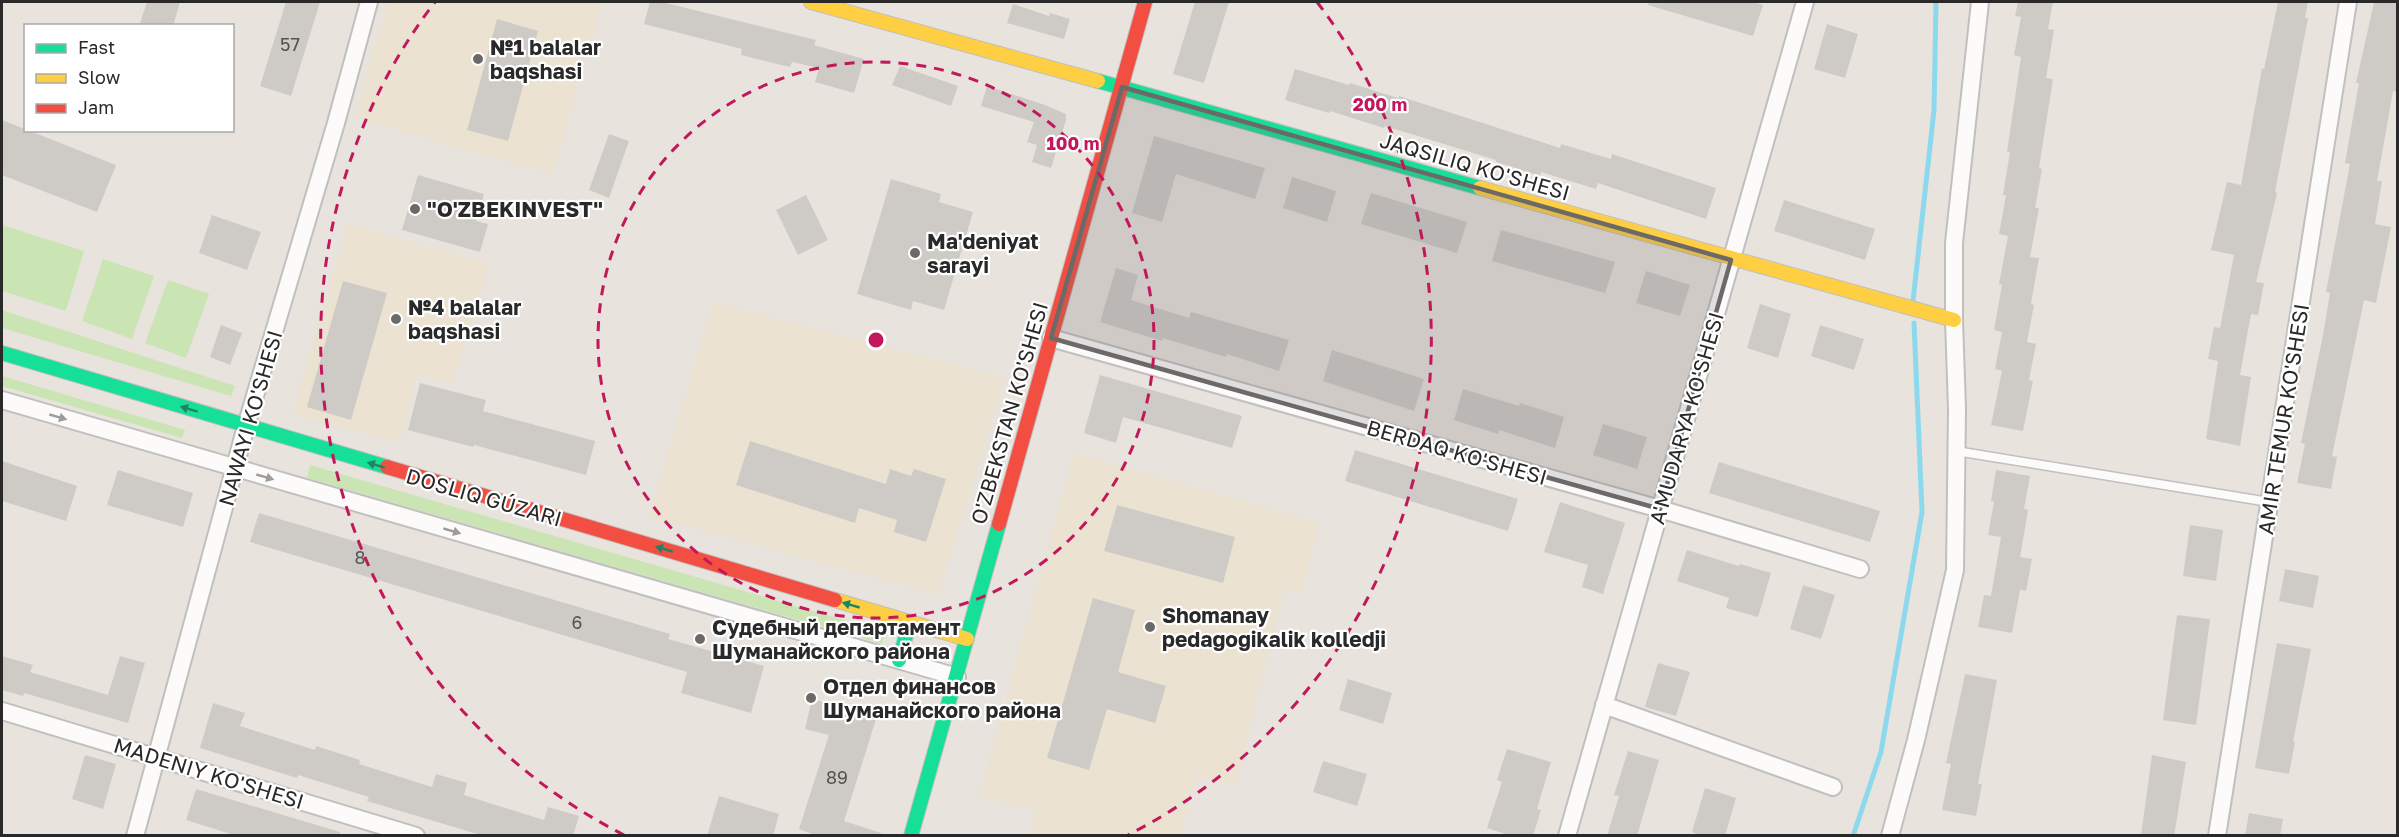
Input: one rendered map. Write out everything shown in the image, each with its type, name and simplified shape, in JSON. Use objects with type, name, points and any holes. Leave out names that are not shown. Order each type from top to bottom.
[{"type":"street","name":"NAWAYI KO'SHESI","points":[[135,836],[246,426],[336,123],[369,2]]},
{"type":"street","name":"JAQSILIQ KO'SHESI","points":[[811,2],[1122,87],[1731,260],[1954,320]]},
{"type":"street","name":"O'ZBEKSTAN KO'SHESI","points":[[911,836],[1146,2]]},
{"type":"street","name":"A'MUDARYA KO'SHESI","points":[[1567,836],[1805,2]]},
{"type":"street","points":[[1890,836],[1916,740],[1954,570],[1956,451],[1954,243],[1980,2]]},
{"type":"street","name":"AMIR TEMUR KO'SHESI","points":[[2217,836],[2348,2]]},
{"type":"street","name":"BERDAQ KO'SHESI","points":[[1052,338],[1660,509],[1860,569]]},
{"type":"street","points":[[2,353],[967,639]]},
{"type":"street","points":[[2,400],[957,677]]},
{"type":"street","points":[[899,660],[910,622]]},
{"type":"street","points":[[1604,705],[1833,788]]},
{"type":"street","name":"MADENIY KO'SHESI","points":[[2,711],[417,836]]},
{"type":"lane","points":[[1956,451],[2269,502]]},
{"type":"highlighted area","points":[[1122,87],[1731,260],[1660,509],[1051,338]]},
{"type":"shaded area","name":"№1 balalar baqshasi","points":[[388,2],[603,2],[552,175],[354,117]]},
{"type":"shaded area","name":"№4 balalar baqshasi","points":[[348,224],[489,264],[452,383],[416,374],[400,443],[292,414]]},
{"type":"shaded area","points":[[713,302],[1005,378],[938,595],[649,516]]},
{"type":"shaded area","name":"Shomanay pedagogikalik kolledji","points":[[1074,453],[1319,523],[1301,593],[1284,589],[1236,785],[1197,776],[1180,835],[1031,835],[1036,811],[979,796]]},
{"type":"green space","points":[[2,225],[84,251],[66,311],[2,291]]},
{"type":"green space","points":[[103,259],[154,276],[132,339],[82,321]]},
{"type":"green space","points":[[168,280],[209,294],[186,358],[145,343]]},
{"type":"green space","points":[[2,310],[235,386],[231,396],[2,328]]},
{"type":"green space","points":[[2,376],[185,430],[182,438],[2,386]]},
{"type":"green space","points":[[310,465],[885,632],[882,644],[307,478]]},
{"type":"building","points":[[147,2],[180,2],[174,24],[140,24]]},
{"type":"building","points":[[286,2],[320,2],[291,96],[260,86]]},
{"type":"building","points":[[650,2],[662,2],[816,40],[814,45],[864,59],[854,93],[815,82],[819,68],[792,62],[790,67],[741,55],[742,49],[644,24]]},
{"type":"building","points":[[1195,2],[1229,2],[1204,83],[1173,74]]},
{"type":"building","points":[[1649,2],[1752,2],[1763,5],[1753,36],[1648,5]]},
{"type":"building","points":[[2018,2],[2053,2],[2048,29],[2054,30],[2046,78],[2053,79],[2039,168],[2042,169],[2035,208],[2039,208],[2030,257],[2039,258],[2027,342],[2036,344],[2029,380],[2033,381],[2023,431],[1991,425],[2002,371],[1995,369],[2002,332],[1994,330],[2002,285],[1999,284],[2008,236],[1999,234],[2006,195],[2003,195],[2010,152],[2007,152],[2021,57],[2014,55],[2021,17],[2015,16]]},
{"type":"building","points":[[2278,2],[2308,2],[2305,18],[2308,18],[2275,192],[2277,193],[2256,282],[2264,283],[2258,315],[2251,314],[2240,375],[2251,377],[2240,446],[2206,439],[2218,361],[2208,359],[2214,327],[2220,328],[2234,255],[2211,250],[2227,182],[2241,185],[2262,68],[2264,69]]},
{"type":"building","points":[[2374,2],[2397,2],[2397,92],[2393,91],[2377,181],[2382,181],[2375,224],[2391,227],[2376,303],[2364,300],[2332,456],[2337,457],[2331,489],[2297,483],[2305,444],[2301,443],[2330,293],[2326,292],[2350,164],[2345,163],[2359,83],[2356,83]]},
{"type":"building","points":[[1013,4],[1049,16],[1050,13],[1070,19],[1064,39],[1007,23]]},
{"type":"building","points":[[497,19],[538,31],[508,141],[467,130]]},
{"type":"building","points":[[1827,24],[1858,34],[1845,78],[1814,69]]},
{"type":"building","points":[[900,66],[958,86],[951,106],[892,85]]},
{"type":"building","points":[[1295,69],[1398,98],[1399,96],[1560,148],[1561,144],[1611,159],[1612,154],[1716,188],[1706,219],[1598,183],[1596,189],[1541,172],[1540,176],[1385,126],[1384,128],[1285,100]]},
{"type":"building","points":[[987,86],[1066,114],[1051,168],[1032,162],[1037,145],[1027,142],[1034,122],[981,106]]},
{"type":"building","points":[[2,120],[24,129],[24,132],[32,132],[116,165],[97,212],[2,175]]},
{"type":"building","points":[[609,134],[629,141],[609,198],[589,190]]},
{"type":"building","points":[[1154,136],[1265,168],[1255,199],[1176,174],[1162,222],[1132,213]]},
{"type":"building","points":[[418,175],[484,194],[476,221],[488,224],[480,252],[402,230]]},
{"type":"building","points":[[1292,177],[1336,191],[1327,222],[1283,208]]},
{"type":"building","name":"Ma'deniyat sarayi","points":[[891,179],[941,194],[939,202],[973,212],[944,310],[913,301],[911,310],[857,294]]},
{"type":"building","points":[[1371,193],[1467,222],[1457,253],[1361,224]]},
{"type":"building","points":[[806,195],[828,240],[798,255],[776,210]]},
{"type":"building","points":[[1784,200],[1875,229],[1865,260],[1774,231]]},
{"type":"building","points":[[212,215],[261,232],[247,270],[199,253]]},
{"type":"building","points":[[1501,230],[1615,262],[1605,293],[1492,261]]},
{"type":"building","points":[[1116,268],[1138,275],[1131,300],[1189,318],[1191,312],[1289,340],[1279,371],[1227,354],[1226,357],[1163,338],[1162,341],[1100,322]]},
{"type":"building","points":[[1646,271],[1690,285],[1680,316],[1636,303]]},
{"type":"building","points":[[343,281],[387,293],[351,420],[307,407]]},
{"type":"building","points":[[1760,304],[1791,314],[1778,358],[1747,348]]},
{"type":"building","points":[[221,325],[242,333],[230,365],[210,357]]},
{"type":"building","points":[[1820,325],[1864,339],[1854,370],[1811,356]]},
{"type":"building","points":[[1332,350],[1424,379],[1414,411],[1323,381]]},
{"type":"building","points":[[1100,375],[1242,416],[1232,448],[1123,417],[1116,443],[1084,433]]},
{"type":"building","points":[[420,383],[486,400],[483,411],[595,441],[586,475],[408,430]]},
{"type":"building","points":[[1463,389],[1564,417],[1555,448],[1499,430],[1498,434],[1454,420]]},
{"type":"building","points":[[1603,424],[1647,437],[1637,469],[1593,455]]},
{"type":"building","points":[[750,441],[886,484],[890,469],[911,476],[914,469],[946,479],[926,542],[894,532],[897,520],[859,508],[855,523],[736,485]]},
{"type":"building","points":[[1355,450],[1518,499],[1508,531],[1345,481]]},
{"type":"building","points":[[2,461],[77,486],[66,521],[2,501]]},
{"type":"building","points":[[1719,462],[1880,511],[1870,542],[1709,493]]},
{"type":"building","points":[[118,470],[193,493],[183,527],[107,505]]},
{"type":"building","points":[[1996,470],[2030,476],[2024,509],[2028,510],[2020,557],[2032,559],[2026,591],[2020,590],[2012,633],[1978,627],[1984,595],[1991,596],[2001,537],[1988,535],[1994,502],[1991,501]]},
{"type":"building","points":[[1560,502],[1625,523],[1603,594],[1582,587],[1588,565],[1544,552]]},
{"type":"building","points":[[1117,505],[1235,537],[1223,583],[1104,551]]},
{"type":"building","points":[[259,513],[670,634],[668,639],[764,666],[751,713],[681,693],[687,672],[250,542]]},
{"type":"building","points":[[2190,525],[2223,530],[2216,581],[2183,576]]},
{"type":"building","points":[[1687,550],[1771,573],[1758,617],[1726,608],[1729,598],[1677,581]]},
{"type":"building","points":[[2285,569],[2319,576],[2313,608],[2279,601]]},
{"type":"building","points":[[1803,585],[1835,595],[1821,639],[1790,629]]},
{"type":"building","points":[[1093,598],[1135,610],[1118,672],[1166,686],[1155,723],[1107,709],[1089,770],[1047,758]]},
{"type":"building","points":[[2177,615],[2210,619],[2196,725],[2163,720]]},
{"type":"building","points":[[2277,643],[2311,649],[2289,774],[2255,768]]},
{"type":"building","points":[[2,656],[33,665],[30,672],[108,695],[120,656],[145,663],[128,723],[24,693],[23,696],[2,690]]},
{"type":"building","points":[[1658,663],[1690,672],[1676,716],[1645,707]]},
{"type":"building","points":[[1965,674],[1997,680],[1978,784],[1982,784],[1976,816],[1942,810],[1951,764],[1946,763]]},
{"type":"building","points":[[1348,679],[1392,693],[1383,724],[1339,710]]},
{"type":"building","points":[[812,699],[877,716],[844,821],[881,833],[880,836],[817,836],[799,829],[829,735],[805,729]]},
{"type":"building","points":[[213,703],[245,713],[240,726],[315,750],[316,746],[360,760],[359,764],[432,787],[436,774],[467,783],[464,795],[544,820],[548,807],[579,816],[573,836],[484,836],[367,801],[369,797],[298,775],[297,778],[200,748]]},
{"type":"building","points":[[1507,749],[1551,762],[1537,809],[1541,810],[1533,836],[1512,836],[1487,828],[1502,782],[1497,780]]},
{"type":"building","points":[[1628,751],[1659,760],[1637,836],[1607,836],[1619,796],[1614,795]]},
{"type":"building","points":[[85,755],[116,764],[103,809],[72,799]]},
{"type":"building","points":[[2152,755],[2186,762],[2174,836],[2141,836]]},
{"type":"building","points":[[1323,761],[1367,774],[1357,806],[1313,792]]},
{"type":"building","points":[[1705,788],[1736,798],[1725,836],[1702,836],[1692,832]]},
{"type":"building","points":[[196,789],[340,832],[339,836],[237,836],[186,820]]},
{"type":"building","points":[[719,796],[779,814],[773,836],[707,836]]},
{"type":"building","points":[[2249,813],[2283,819],[2280,836],[2245,836]]},
{"type":"waterway","points":[[1913,301],[1934,110],[1936,2]]},
{"type":"waterway","points":[[1853,836],[1881,752],[1922,512],[1914,323]]},
{"type":"traffic: fast","points":[[1098,81],[1480,188]]},
{"type":"traffic: fast","points":[[2,353],[387,467]]},
{"type":"traffic: fast","points":[[911,836],[999,524]]},
{"type":"traffic: fast","points":[[899,660],[910,622]]},
{"type":"traffic: slow","points":[[811,2],[1098,81]]},
{"type":"traffic: slow","points":[[1480,188],[1954,320]]},
{"type":"traffic: slow","points":[[835,600],[967,639]]},
{"type":"traffic: jam","points":[[999,524],[1145,2]]},
{"type":"traffic: jam","points":[[387,467],[835,600]]},
{"type":"place","name":"№1 balalar baqshasi","points":[[478,59]]},
{"type":"place","name":"\"O'ZBEKINVEST\"","points":[[415,209]]},
{"type":"place","name":"Ma'deniyat sarayi","points":[[915,253]]},
{"type":"place","name":"№4 balalar baqshasi","points":[[396,319]]},
{"type":"place","name":"Shomanay pedagogikalik kolledji","points":[[1150,627]]},
{"type":"place","name":"Судебный департамент Шуманайского района","points":[[700,639]]},
{"type":"place","name":"Отдел финансов Шуманайского района","points":[[811,698]]}]
